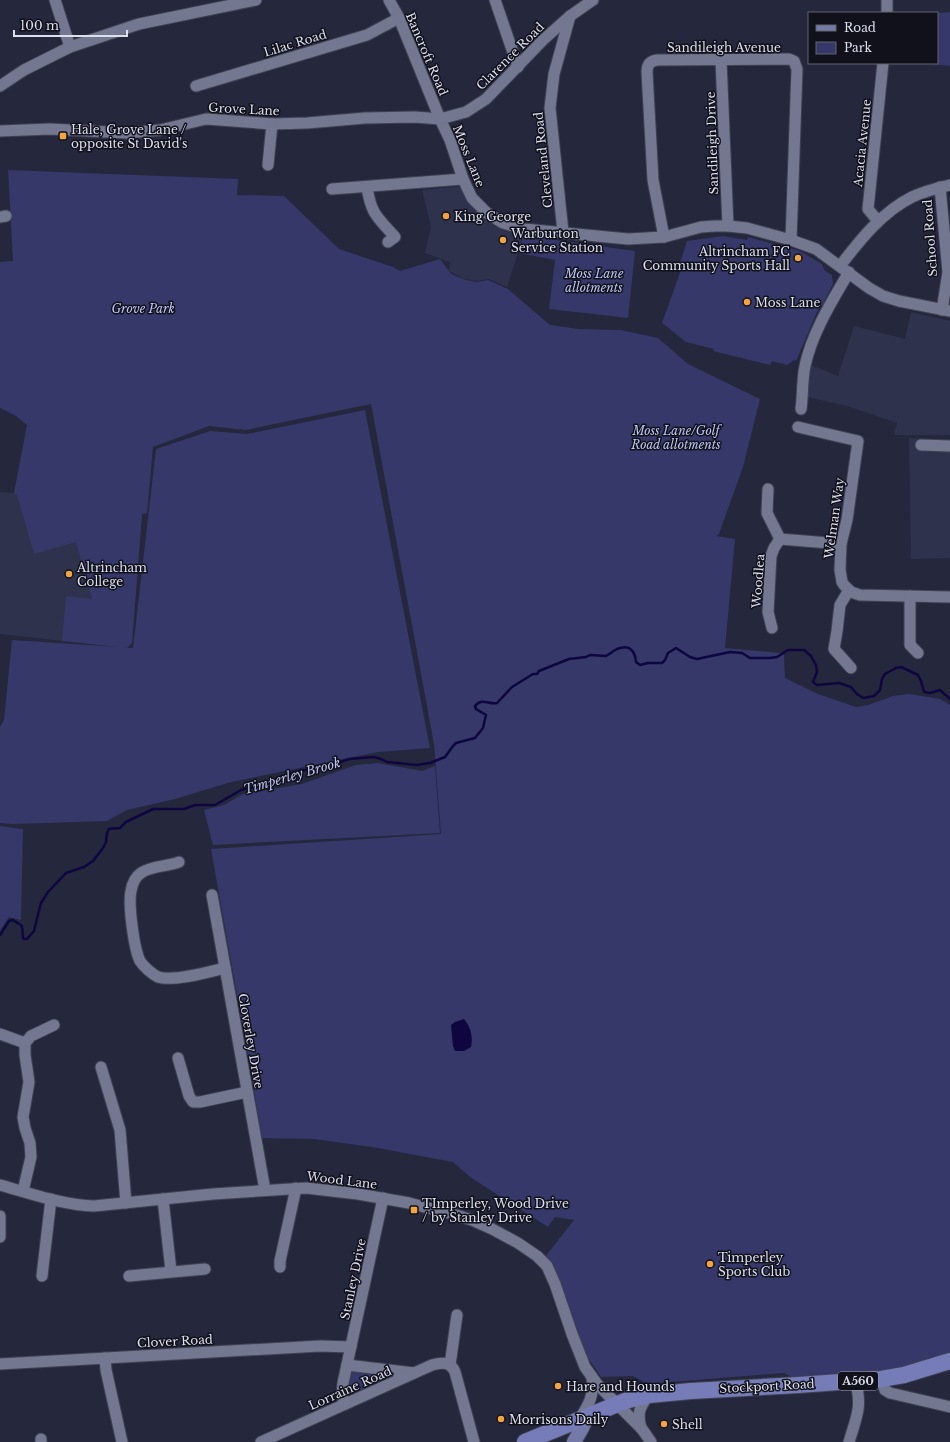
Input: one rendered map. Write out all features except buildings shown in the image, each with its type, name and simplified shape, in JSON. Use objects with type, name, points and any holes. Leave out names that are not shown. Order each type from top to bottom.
[{"type":"highway","name":"Stockport Road","points":[[532,1441],[616,1404],[649,1395],[881,1379],[904,1375],[950,1361]]},
{"type":"main road","points":[[574,1442],[582,1428],[583,1418]]},
{"type":"street","points":[[55,0],[70,47]]},
{"type":"street","points":[[0,86],[24,70],[70,47],[138,24],[256,0]]},
{"type":"street","name":"Bancroft Road","points":[[389,0],[399,18],[440,119]]},
{"type":"street","points":[[495,0],[518,67]]},
{"type":"street","name":"Clarence Road","points":[[440,119],[466,112],[486,99],[543,40],[570,16],[593,0]]},
{"type":"street","points":[[886,0],[887,12]]},
{"type":"street","name":"Cleveland Road","points":[[562,232],[550,108],[554,74],[570,16]]},
{"type":"street","name":"Lilac Road","points":[[196,86],[367,34],[399,18]]},
{"type":"street","name":"Sandileigh Avenue","points":[[664,237],[652,176],[647,72],[648,65],[652,61],[657,60],[789,59],[793,60],[796,64],[791,240]]},
{"type":"street","name":"Sandileigh Drive","points":[[721,60],[728,226]]},
{"type":"street","name":"Acacia Avenue","points":[[878,221],[868,209],[883,64]]},
{"type":"street","name":"Grove Lane","points":[[0,131],[50,129],[127,133],[160,130],[206,119],[272,124],[307,123],[364,118],[415,117],[440,119]]},
{"type":"street","name":"Moss Lane","points":[[440,119],[450,140],[463,179],[472,198],[487,212],[503,223],[524,229],[628,239],[664,237],[701,227],[728,226],[747,228],[791,240],[816,249],[869,288],[883,296],[899,301],[946,310]]},
{"type":"street","points":[[268,165],[272,124]]},
{"type":"street","points":[[332,189],[463,179]]},
{"type":"street","points":[[367,186],[370,204],[376,216],[395,237],[388,242]]},
{"type":"street","points":[[801,409],[802,387],[808,357],[844,269],[863,238],[878,221],[908,199],[927,191],[945,186]]},
{"type":"street","name":"School Road","points":[[945,186],[948,272],[946,310]]},
{"type":"street","name":"Welman Way","points":[[798,427],[858,441],[847,520],[840,544],[840,576],[844,586],[849,590]]},
{"type":"street","points":[[921,446],[950,446]]},
{"type":"street","points":[[768,489],[767,513],[780,539],[840,544]]},
{"type":"street","name":"Woodlea","points":[[772,628],[768,612],[771,556],[780,539]]},
{"type":"street","points":[[851,668],[834,649],[840,605],[849,590],[860,595],[950,597]]},
{"type":"street","points":[[910,596],[910,644],[918,653]]},
{"type":"street","points":[[179,862],[162,870],[151,868],[141,873],[136,877],[130,892],[133,929],[140,960],[154,974],[164,978],[225,968]]},
{"type":"street","name":"Cloverley Drive","points":[[212,895],[246,1092],[265,1190]]},
{"type":"street","points":[[23,1191],[31,1157],[30,1143],[23,1117],[29,1082],[25,1055],[25,1043],[31,1036],[54,1025]]},
{"type":"street","points":[[0,1034],[25,1043]]},
{"type":"street","points":[[178,1058],[189,1096],[193,1102],[200,1102],[246,1092]]},
{"type":"street","points":[[101,1067],[120,1130],[126,1203]]},
{"type":"street","name":"Wood Lane","points":[[0,1184],[51,1199],[87,1206],[296,1188],[340,1191],[383,1198],[438,1210],[472,1220],[499,1232],[537,1256],[547,1266],[551,1272],[585,1368],[616,1404]]},
{"type":"street","points":[[280,1267],[296,1188]]},
{"type":"street","name":"Stanley Drive","points":[[345,1404],[342,1399],[342,1390],[383,1198]]},
{"type":"street","points":[[42,1276],[51,1199]]},
{"type":"street","points":[[163,1199],[171,1271]]},
{"type":"street","points":[[0,1216],[0,1237]]},
{"type":"street","points":[[129,1276],[205,1269]]},
{"type":"street","points":[[457,1315],[450,1365],[456,1372],[474,1442]]},
{"type":"street","name":"Clover Road","points":[[0,1364],[320,1346],[351,1347]]},
{"type":"street","points":[[105,1358],[106,1370],[122,1442]]},
{"type":"street","name":"Lorraine Road","points":[[261,1442],[437,1363],[444,1362],[450,1365]]},
{"type":"street","points":[[347,1365],[415,1373]]},
{"type":"street","points":[[583,1418],[591,1400],[593,1389],[592,1377]]},
{"type":"street","points":[[881,1379],[885,1390],[890,1393],[950,1407]]},
{"type":"street","points":[[850,1442],[859,1406],[859,1392],[855,1381]]},
{"type":"street","points":[[642,1429],[638,1415],[642,1405],[649,1395]]},
{"type":"street","points":[[616,1404],[642,1429],[652,1442]]},
{"type":"shaded area","points":[[463,186],[471,202],[524,234],[507,287],[489,279],[477,281],[465,279],[449,271],[450,262],[425,253],[431,227],[422,190]]},
{"type":"shaded area","points":[[911,312],[950,321],[950,435],[894,435],[897,423],[847,406],[807,397],[811,365],[838,376],[854,326],[905,339]]},
{"type":"shaded area","name":"Altrincham College","points":[[27,426],[147,513],[142,514],[132,643],[127,648],[0,634],[0,492],[14,493]]},
{"type":"shaded area","points":[[909,438],[950,441],[950,558],[911,559]]},
{"type":"shaded area","points":[[464,1019],[471,1033],[471,1047],[464,1051],[455,1051],[453,1046],[451,1025]]},
{"type":"green space","points":[[950,12],[950,66],[930,64],[938,64],[938,13]]},
{"type":"green space","points":[[8,170],[238,179],[237,195],[284,196],[339,249],[393,267],[400,271],[440,259],[451,274],[466,280],[477,282],[488,280],[508,289],[550,325],[578,329],[621,330],[658,338],[688,364],[760,399],[743,467],[719,534],[716,536],[735,539],[725,648],[780,653],[784,655],[785,678],[818,694],[856,707],[868,705],[893,696],[909,694],[940,699],[950,705],[950,1354],[899,1369],[796,1379],[784,1373],[647,1384],[633,1376],[601,1377],[585,1353],[558,1277],[552,1265],[545,1257],[574,1220],[555,1217],[548,1227],[470,1177],[453,1162],[372,1147],[314,1139],[262,1138],[211,849],[441,834],[434,744],[371,404],[246,430],[209,426],[153,447],[147,513],[142,514],[132,643],[127,648],[133,648],[156,449],[210,431],[247,434],[365,410],[430,748],[378,752],[231,782],[175,799],[127,810],[107,821],[12,824],[0,823],[0,727],[4,720],[12,640],[120,647],[62,641],[66,596],[92,599],[76,542],[34,554],[17,495],[14,493],[27,425],[16,416],[0,408],[0,262],[13,261]]},
{"type":"green space","name":"Moss Lane allotments","points":[[524,233],[556,240],[635,251],[628,318],[549,309],[555,260],[519,253]]},
{"type":"green space","name":"Moss Lane","points":[[723,236],[747,240],[748,237],[800,251],[822,264],[824,270],[832,275],[833,284],[822,306],[820,305],[796,361],[794,360],[787,365],[772,361],[770,365],[713,351],[714,349],[686,342],[662,323],[681,270],[678,269],[687,241]]},
{"type":"green space","points":[[378,763],[422,771],[435,766],[440,833],[213,845],[204,810],[224,805],[243,794],[302,784],[356,765]]},
{"type":"green space","points":[[0,826],[23,829],[21,920],[9,917],[0,930]]},
{"type":"green space","points":[[354,1371],[372,1374],[375,1380],[373,1387],[354,1394],[347,1389],[348,1375]]},
{"type":"waterway","name":"Timperley Brook","points":[[0,935],[9,921],[13,920],[22,926],[23,938],[27,939],[34,931],[41,903],[48,892],[66,873],[84,867],[93,861],[103,848],[109,829],[120,828],[126,822],[153,809],[184,809],[195,805],[215,805],[241,790],[264,785],[285,775],[299,771],[326,767],[349,759],[374,757],[387,762],[417,765],[430,763],[445,757],[456,743],[475,738],[483,728],[486,715],[476,709],[475,706],[478,703],[497,703],[512,687],[533,674],[537,674],[539,671],[569,659],[586,657],[590,655],[606,656],[617,649],[625,647],[633,652],[636,662],[640,665],[648,663],[662,663],[668,653],[676,648],[690,657],[697,659],[730,652],[742,653],[750,658],[770,658],[777,657],[788,650],[804,650],[811,656],[816,665],[817,672],[813,682],[817,685],[839,683],[851,687],[863,698],[874,696],[880,690],[882,679],[885,674],[901,667],[918,675],[924,692],[930,693],[940,690],[950,699]]},
{"type":"place","name":"Hale, Grove Lane / opposite St David's","points":[[63,136]]},
{"type":"place","name":"King George","points":[[446,216]]},
{"type":"place","name":"Warburton Service Station","points":[[503,240]]},
{"type":"place","name":"Altrincham FC Community Sports Hall","points":[[798,258]]},
{"type":"place","name":"Moss Lane","points":[[747,302]]},
{"type":"place","name":"Altrincham College","points":[[69,574]]},
{"type":"place","name":"TImperley, Wood Drive / by Stanley Drive","points":[[414,1210]]},
{"type":"place","name":"Timperley Sports Club","points":[[710,1264]]},
{"type":"place","name":"Hare and Hounds","points":[[558,1386]]},
{"type":"place","name":"Morrisons Daily","points":[[501,1419]]},
{"type":"place","name":"Shell","points":[[664,1424]]},
{"type":"park label","name":"Grove Park","points":[[143,308]]},
{"type":"park label","name":"Moss Lane/Golf Road allotments","points":[[676,437]]}]
